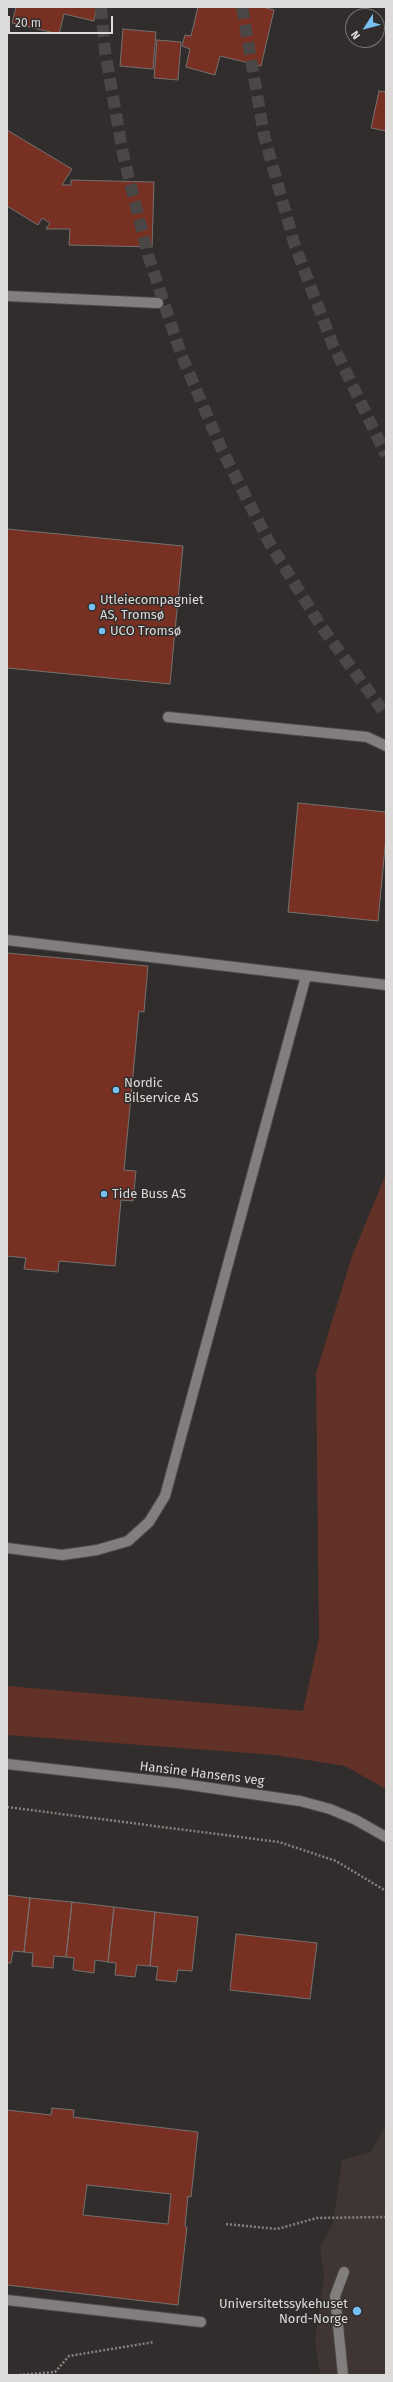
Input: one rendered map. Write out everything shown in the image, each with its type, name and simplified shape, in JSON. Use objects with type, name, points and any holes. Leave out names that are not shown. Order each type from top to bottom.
[{"type":"street","points":[[7,296],[158,303]]},
{"type":"street","points":[[168,717],[367,738],[386,746]]},
{"type":"street","points":[[7,940],[386,985]]},
{"type":"street","points":[[7,1548],[62,1555],[97,1550],[128,1541],[149,1522],[165,1496],[306,976]]},
{"type":"street","name":"Hansine Hansens veg","points":[[7,1764],[176,1783],[300,1801],[349,1817],[386,1837]]},
{"type":"street","points":[[343,2375],[334,2296],[344,2272]]},
{"type":"street","points":[[7,2300],[201,2322]]},
{"type":"path","points":[[7,1807],[279,1842],[336,1861],[386,1891]]},
{"type":"path","points":[[226,2224],[277,2229],[317,2218],[386,2216]]},
{"type":"path","points":[[19,2375],[55,2372],[69,2356],[158,2342]]},
{"type":"shaded area","points":[[386,1174],[386,1789],[345,1766],[275,1755],[7,1735],[7,1686],[303,1711],[319,1638],[316,1373],[352,1256]]},
{"type":"shaded area","name":"Universitetssykehuset Nord-Norge","points":[[386,2123],[386,2375],[320,2375],[315,2339],[324,2279],[320,2247],[333,2223],[342,2160],[371,2152]]},
{"type":"building","points":[[16,7],[97,7],[94,21],[64,14],[59,34],[12,23]]},
{"type":"building","points":[[198,7],[263,7],[274,10],[261,66],[220,56],[215,75],[186,67],[190,49],[182,46],[185,35],[191,36]]},
{"type":"building","points":[[123,29],[156,32],[153,69],[120,66]]},
{"type":"building","points":[[157,40],[181,42],[178,80],[154,78]]},
{"type":"building","points":[[379,91],[386,92],[386,131],[371,128]]},
{"type":"building","points":[[7,130],[72,169],[62,185],[71,185],[71,180],[154,182],[152,247],[69,245],[70,229],[46,229],[50,223],[42,218],[38,225],[7,206]]},
{"type":"building","name":"Utleiecompagniet AS, Tromsø","points":[[7,529],[183,546],[170,684],[7,668]]},
{"type":"building","points":[[298,803],[386,812],[386,837],[378,921],[288,912]]},
{"type":"building","points":[[7,953],[148,966],[144,1012],[139,1011],[124,1170],[136,1171],[133,1201],[121,1200],[115,1266],[59,1261],[58,1272],[24,1269],[26,1258],[7,1256]]},
{"type":"building","points":[[7,1895],[30,1898],[24,1952],[13,1951],[11,1963],[7,1963]]},
{"type":"building","points":[[30,1898],[72,1902],[66,1957],[54,1956],[53,1968],[32,1966],[33,1953],[24,1952]]},
{"type":"building","points":[[72,1902],[114,1907],[108,1962],[95,1960],[94,1973],[73,1970],[74,1958],[66,1957]]},
{"type":"building","points":[[114,1907],[155,1912],[150,1966],[137,1965],[135,1977],[115,1975],[116,1963],[108,1962]]},
{"type":"building","points":[[155,1912],[198,1917],[192,1971],[178,1970],[176,1982],[156,1980],[158,1967],[150,1966]]},
{"type":"building","points":[[236,1934],[317,1943],[310,1999],[230,1990]]},
{"type":"building","points":[[52,2108],[74,2110],[73,2117],[198,2132],[191,2197],[188,2196],[185,2226],[187,2227],[178,2305],[7,2285],[7,2110],[51,2115]],"holes":[[[87,2185],[171,2194],[168,2224],[83,2215]]]},
{"type":"tunnel","points":[[101,7],[105,51],[123,154],[148,255],[181,354],[222,450],[270,544],[321,626],[386,715]]},
{"type":"tunnel","points":[[242,7],[264,135],[295,246],[333,345],[386,455]]},
{"type":"place","name":"Utleiecompagniet AS, Tromsø","points":[[92,607]]},
{"type":"place","name":"UCO Tromsø","points":[[102,631]]},
{"type":"place","name":"Nordic Bilservice AS","points":[[116,1090]]},
{"type":"place","name":"Tide Buss AS","points":[[104,1194]]},
{"type":"place","name":"Universitetssykehuset Nord-Norge","points":[[357,2311]]}]
